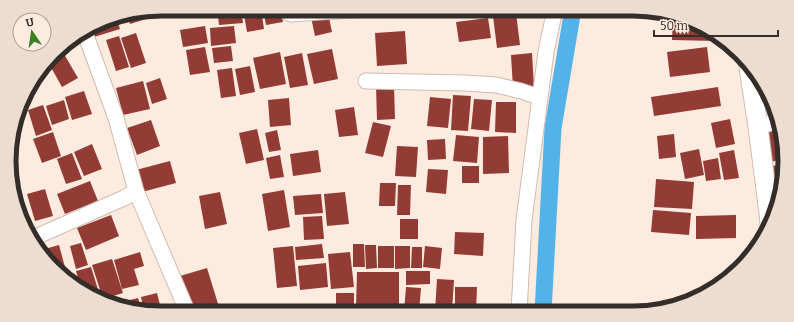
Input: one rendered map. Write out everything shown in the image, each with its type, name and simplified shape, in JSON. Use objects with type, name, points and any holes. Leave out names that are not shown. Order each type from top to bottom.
[{"type":"street","points":[[519,306],[524,220],[539,97],[553,16]]},
{"type":"street","points":[[86,36],[116,118],[136,191],[185,306]]},
{"type":"street","points":[[750,76],[769,211]]},
{"type":"street","points":[[366,81],[496,85],[539,97]]},
{"type":"street","points":[[758,127],[773,122]]},
{"type":"street","points":[[37,237],[124,198],[136,191]]},
{"type":"building","points":[[155,16],[130,24],[129,20]]},
{"type":"building","points":[[218,16],[242,16],[243,23],[219,25]]},
{"type":"building","points":[[244,16],[262,16],[264,29],[247,32]]},
{"type":"building","points":[[264,16],[282,16],[283,22],[266,25]]},
{"type":"building","points":[[329,16],[332,32],[315,36],[311,17]]},
{"type":"building","points":[[493,16],[516,16],[520,45],[497,48]]},
{"type":"building","points":[[488,18],[491,38],[459,42],[456,22]]},
{"type":"building","points":[[673,22],[706,35],[715,41],[672,40]]},
{"type":"building","points":[[118,23],[120,29],[94,37],[92,33]]},
{"type":"building","points":[[205,26],[208,43],[183,47],[180,30]]},
{"type":"building","points":[[234,26],[236,43],[211,46],[210,28]]},
{"type":"building","points":[[405,31],[407,64],[377,66],[375,33]]},
{"type":"building","points":[[136,33],[146,63],[131,68],[121,38]]},
{"type":"building","points":[[119,36],[129,67],[116,71],[106,40]]},
{"type":"building","points":[[231,46],[233,61],[214,63],[212,48]]},
{"type":"building","points":[[205,47],[210,72],[190,75],[186,50]]},
{"type":"building","points":[[707,47],[710,72],[670,77],[667,52]]},
{"type":"building","points":[[332,49],[338,79],[314,84],[307,54]]},
{"type":"building","points":[[280,52],[286,84],[260,89],[253,58]]},
{"type":"building","points":[[302,53],[308,85],[290,88],[284,57]]},
{"type":"building","points":[[532,53],[534,87],[513,88],[511,55]]},
{"type":"building","points":[[64,54],[78,78],[62,87],[51,67]]},
{"type":"building","points":[[250,66],[255,92],[240,95],[235,69]]},
{"type":"building","points":[[232,68],[236,96],[221,98],[217,70]]},
{"type":"building","points":[[160,78],[167,99],[152,104],[146,83]]},
{"type":"building","points":[[143,81],[150,109],[123,115],[116,88]]},
{"type":"building","points":[[756,85],[759,89],[767,106],[760,107]]},
{"type":"building","points":[[376,86],[394,86],[395,119],[377,120]]},
{"type":"building","points":[[718,87],[721,106],[654,116],[651,97]]},
{"type":"building","points":[[84,91],[92,114],[72,120],[65,97]]},
{"type":"building","points":[[453,95],[471,96],[468,131],[451,130]]},
{"type":"building","points":[[430,97],[451,99],[448,128],[427,126]]},
{"type":"building","points":[[289,98],[291,125],[270,127],[268,100]]},
{"type":"building","points":[[474,99],[492,100],[489,131],[471,129]]},
{"type":"building","points":[[64,100],[69,119],[52,125],[46,106]]},
{"type":"building","points":[[496,102],[516,102],[516,133],[495,132]]},
{"type":"building","points":[[43,105],[52,130],[36,136],[28,110]]},
{"type":"building","points":[[354,107],[358,135],[339,137],[335,110]]},
{"type":"building","points":[[730,119],[735,144],[716,148],[711,123]]},
{"type":"building","points":[[151,120],[160,146],[137,155],[127,128]]},
{"type":"building","points":[[373,122],[391,126],[383,157],[365,153]]},
{"type":"building","points":[[257,129],[264,160],[246,164],[239,133]]},
{"type":"building","points":[[277,130],[281,150],[269,152],[265,133]]},
{"type":"building","points":[[775,131],[778,160],[770,162],[765,132]]},
{"type":"building","points":[[53,132],[61,156],[42,163],[33,139]]},
{"type":"building","points":[[674,134],[676,157],[659,159],[657,136]]},
{"type":"building","points":[[456,135],[479,137],[477,163],[453,161]]},
{"type":"building","points":[[508,136],[509,173],[483,174],[483,137]]},
{"type":"building","points":[[445,139],[446,159],[428,160],[427,140]]},
{"type":"building","points":[[92,144],[102,169],[84,176],[74,152]]},
{"type":"building","points":[[397,146],[418,147],[416,177],[395,176]]},
{"type":"building","points":[[699,149],[704,175],[685,179],[680,153]]},
{"type":"building","points":[[318,150],[321,172],[293,176],[290,154]]},
{"type":"building","points":[[734,150],[739,178],[724,180],[719,153]]},
{"type":"building","points":[[72,153],[82,179],[66,184],[57,159]]},
{"type":"building","points":[[280,155],[284,177],[270,179],[266,158]]},
{"type":"building","points":[[718,158],[721,179],[706,181],[703,161]]},
{"type":"building","points":[[170,161],[176,183],[142,192],[136,170]]},
{"type":"building","points":[[778,165],[777,179],[771,180],[770,166]]},
{"type":"building","points":[[462,166],[479,166],[479,183],[462,183]]},
{"type":"building","points":[[428,169],[448,170],[446,194],[426,192]]},
{"type":"building","points":[[656,179],[694,182],[692,209],[654,207]]},
{"type":"building","points":[[90,181],[98,201],[65,214],[57,194]]},
{"type":"building","points":[[380,183],[396,183],[395,206],[379,206]]},
{"type":"building","points":[[398,185],[411,185],[410,215],[397,215]]},
{"type":"building","points":[[45,189],[53,216],[35,221],[27,194]]},
{"type":"building","points":[[284,190],[290,227],[268,231],[262,194]]},
{"type":"building","points":[[220,192],[227,224],[205,229],[199,196]]},
{"type":"building","points":[[345,192],[349,224],[327,226],[324,194]]},
{"type":"building","points":[[321,194],[323,213],[295,215],[293,196]]},
{"type":"building","points":[[653,210],[691,213],[689,235],[651,232]]},
{"type":"building","points":[[111,215],[119,236],[86,250],[77,228]]},
{"type":"building","points":[[736,215],[736,238],[696,239],[696,216]]},
{"type":"building","points":[[322,216],[324,239],[304,240],[303,217]]},
{"type":"building","points":[[400,219],[418,219],[418,239],[400,239]]},
{"type":"building","points":[[455,232],[484,233],[483,256],[454,254]]},
{"type":"building","points":[[81,243],[88,265],[76,269],[70,246]]},
{"type":"building","points":[[322,244],[324,258],[296,260],[295,247]]},
{"type":"building","points":[[353,244],[364,244],[365,267],[353,267]]},
{"type":"building","points":[[59,245],[66,271],[58,264],[46,249]]},
{"type":"building","points":[[365,245],[376,245],[377,268],[366,269]]},
{"type":"building","points":[[293,246],[297,286],[277,288],[273,248]]},
{"type":"building","points":[[378,246],[394,246],[394,268],[378,268]]},
{"type":"building","points":[[395,246],[410,246],[410,268],[395,269]]},
{"type":"building","points":[[425,246],[442,248],[440,269],[423,267]]},
{"type":"building","points":[[412,247],[422,247],[422,268],[411,268]]},
{"type":"building","points":[[140,252],[144,266],[134,269],[139,285],[122,289],[114,260]]},
{"type":"building","points":[[350,252],[354,287],[331,289],[328,254]]},
{"type":"building","points":[[112,259],[123,293],[111,297],[101,293],[92,265]]},
{"type":"building","points":[[326,263],[328,287],[300,290],[298,266]]},
{"type":"building","points":[[91,267],[99,292],[79,281],[76,271]]},
{"type":"building","points":[[207,268],[219,306],[189,306],[180,276]]},
{"type":"building","points":[[406,271],[430,271],[430,284],[406,285]]},
{"type":"building","points":[[357,272],[399,272],[399,306],[356,306]]},
{"type":"building","points":[[437,279],[454,280],[452,306],[435,306]]},
{"type":"building","points":[[406,287],[421,288],[420,306],[404,306]]},
{"type":"building","points":[[455,287],[477,287],[476,306],[455,306]]},
{"type":"building","points":[[157,293],[160,306],[143,305],[141,297]]},
{"type":"building","points":[[336,293],[354,293],[354,306],[336,306]]},
{"type":"building","points":[[138,298],[140,305],[133,303],[125,301]]},
{"type":"building","points":[[585,305],[608,305],[608,306]]},
{"type":"waterway","points":[[543,306],[553,128],[572,16]]}]
